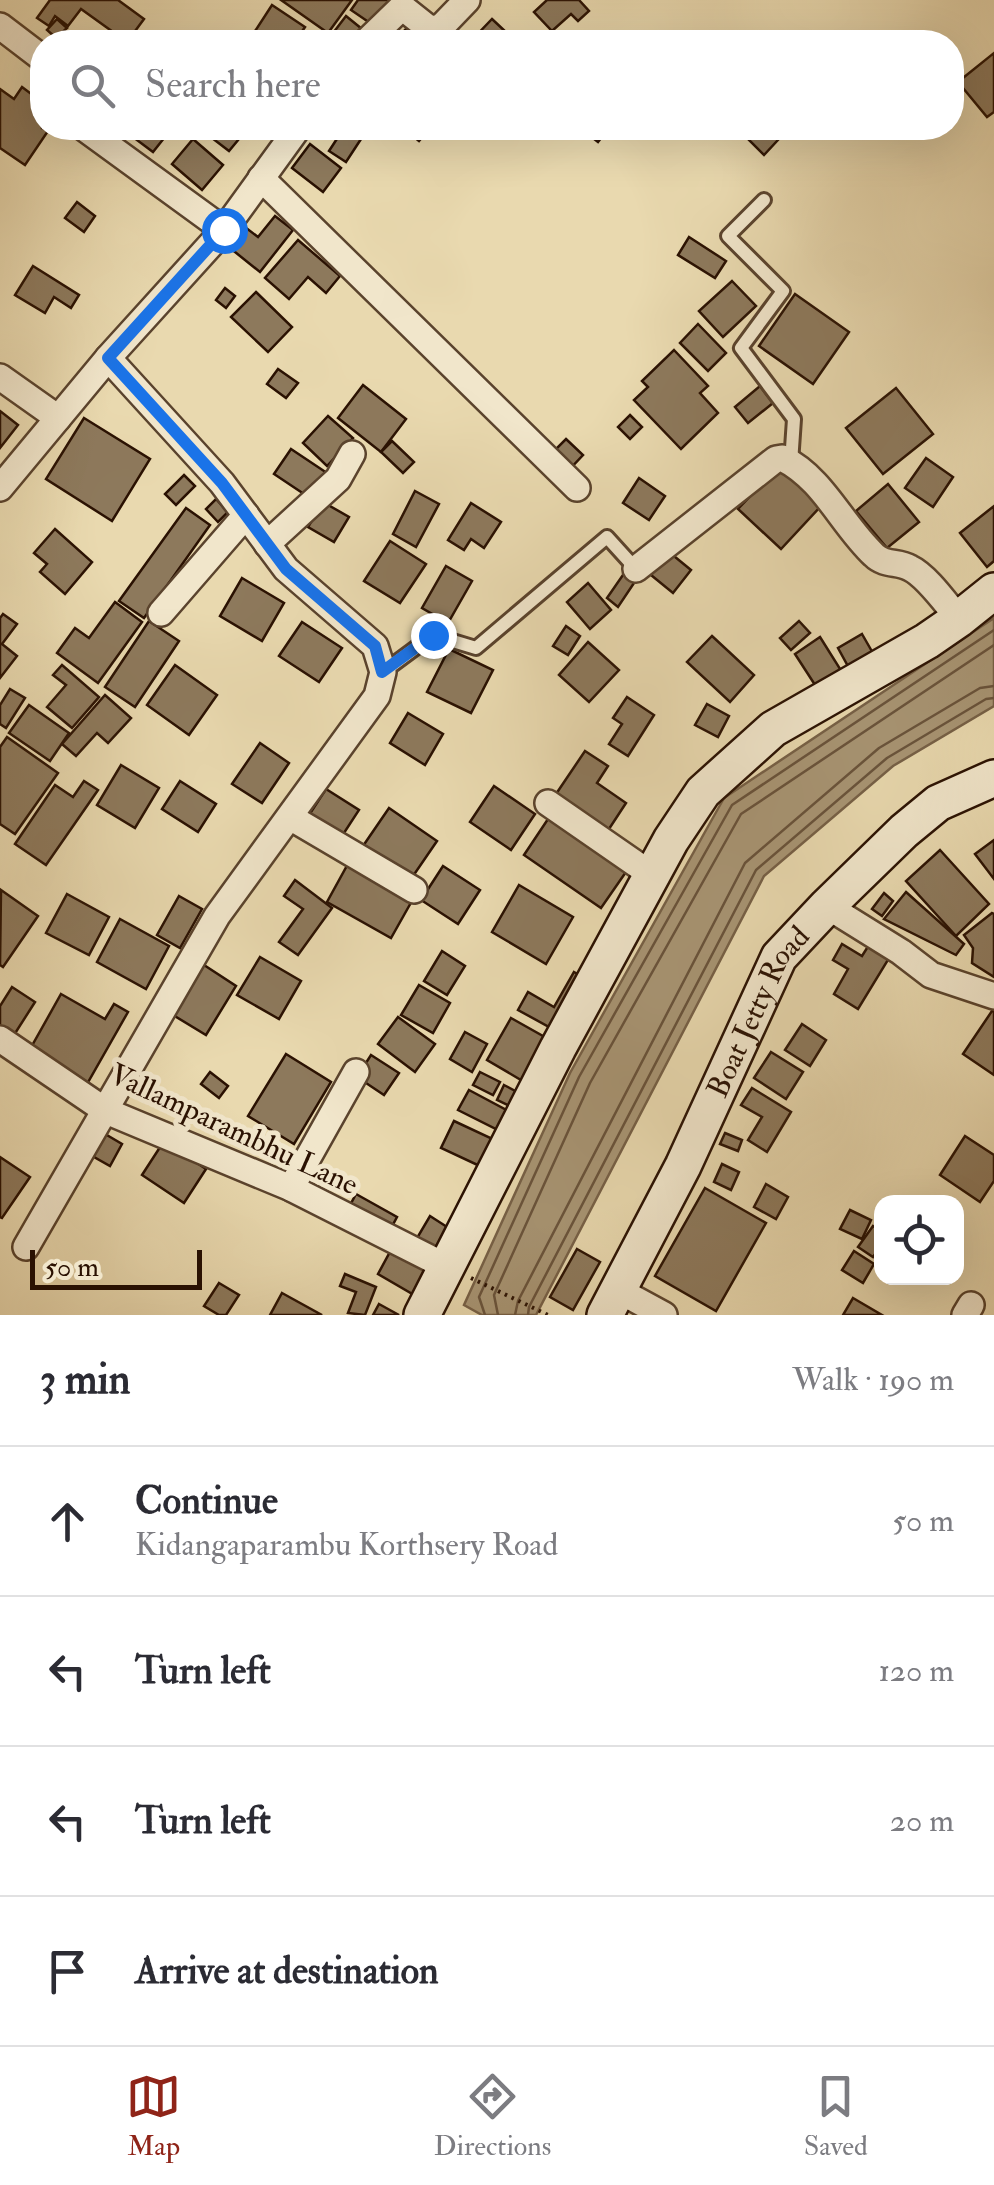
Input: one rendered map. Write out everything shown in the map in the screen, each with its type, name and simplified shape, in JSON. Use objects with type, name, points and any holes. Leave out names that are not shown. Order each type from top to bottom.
[{"type":"main road","points":[[424,1314],[459,1272],[558,1048],[671,840],[703,792],[772,729],[960,620],[994,591]]},
{"type":"main road","name":"Boat Jetty Road","points":[[612,1303],[683,1166],[780,958],[904,831],[938,803],[994,778]]},
{"type":"street","points":[[376,30],[398,4],[431,30],[442,26],[467,0]]},
{"type":"street","points":[[0,26],[30,49]]},
{"type":"street","points":[[100,140],[224,230]]},
{"type":"street","points":[[0,488],[108,358],[224,230],[289,140]]},
{"type":"street","points":[[261,178],[577,488]]},
{"type":"street","points":[[26,1247],[217,916],[378,696],[382,672],[375,646],[286,569],[222,483],[108,358]]},
{"type":"street","points":[[0,377],[58,418]]},
{"type":"street","points":[[267,544],[338,479],[352,454]]},
{"type":"street","points":[[636,569],[782,458],[818,484],[872,554],[887,564],[902,565],[916,572],[960,620]]},
{"type":"street","points":[[161,613],[246,515]]},
{"type":"street","points":[[548,803],[652,876]]},
{"type":"street","points":[[290,817],[414,890]]},
{"type":"street","points":[[827,906],[931,974],[994,996]]},
{"type":"street","name":"Vallamparambhu Lane","points":[[0,1039],[106,1112],[290,1188],[459,1272]]},
{"type":"street","points":[[290,1188],[356,1072]]},
{"type":"street","points":[[612,1303],[664,1315]]},
{"type":"lane","points":[[764,200],[728,236],[783,291],[740,348],[794,419],[791,462]]},
{"type":"lane","points":[[382,672],[433,635],[476,648],[607,537],[636,569]]},
{"type":"path","points":[[459,1272],[548,1315]]},
{"type":"water","points":[[994,618],[994,706],[893,766],[764,876],[536,1315],[482,1315],[464,1305],[570,1073],[724,798]]},
{"type":"building","points":[[50,0],[118,0],[144,19],[136,30],[110,30],[81,9],[68,26],[55,16],[49,26],[37,18]]},
{"type":"building","points":[[281,0],[352,0],[330,30],[324,30]]},
{"type":"building","points":[[358,0],[389,1],[373,25],[351,10]]},
{"type":"building","points":[[547,0],[579,0],[589,11],[578,21],[571,14],[553,30],[534,12]]},
{"type":"building","points":[[272,5],[305,27],[303,30],[256,30]]},
{"type":"building","points":[[346,16],[362,29],[361,30],[335,30]]},
{"type":"building","points":[[57,19],[67,28],[65,30],[47,30]]},
{"type":"building","points":[[492,19],[504,30],[481,30]]},
{"type":"building","points":[[994,53],[994,112],[987,117],[964,89],[964,77]]},
{"type":"building","points":[[22,87],[30,93],[30,140],[42,140],[25,165],[0,148],[0,89],[14,99]]},
{"type":"building","points":[[137,140],[162,140],[153,152]]},
{"type":"building","points":[[194,140],[223,165],[202,190],[172,164]]},
{"type":"building","points":[[215,140],[238,140],[229,151]]},
{"type":"building","points":[[336,140],[360,140],[346,162],[329,151]]},
{"type":"building","points":[[749,140],[778,140],[764,155]]},
{"type":"building","points":[[310,144],[341,168],[323,192],[292,168]]},
{"type":"building","points":[[77,202],[95,216],[84,232],[65,218]]},
{"type":"building","points":[[275,216],[293,230],[260,272],[225,244],[241,224],[258,237]]},
{"type":"building","points":[[689,237],[726,261],[715,278],[678,255]]},
{"type":"building","points":[[298,240],[340,276],[326,293],[308,277],[289,299],[265,278]]},
{"type":"building","points":[[33,266],[79,295],[71,308],[54,297],[45,313],[15,295]]},
{"type":"building","points":[[732,281],[756,306],[723,337],[699,311]]},
{"type":"building","points":[[225,288],[235,296],[226,308],[216,300]]},
{"type":"building","points":[[256,292],[292,327],[268,352],[231,317]]},
{"type":"building","points":[[795,294],[849,332],[813,384],[759,346]]},
{"type":"building","points":[[698,324],[726,353],[708,371],[680,343]]},
{"type":"building","points":[[674,350],[708,386],[700,393],[718,413],[681,449],[634,400],[648,387],[642,381]]},
{"type":"building","points":[[278,369],[298,383],[286,398],[267,384]]},
{"type":"building","points":[[363,385],[406,419],[381,452],[338,418]]},
{"type":"building","points":[[760,386],[773,403],[748,423],[735,407]]},
{"type":"building","points":[[896,388],[933,434],[883,474],[846,428]]},
{"type":"building","points":[[0,411],[18,425],[0,448]]},
{"type":"building","points":[[630,415],[642,427],[630,439],[618,427]]},
{"type":"building","points":[[328,416],[353,438],[327,466],[303,443]]},
{"type":"building","points":[[84,418],[150,459],[112,521],[46,479]]},
{"type":"building","points":[[566,439],[583,455],[567,472],[550,455]]},
{"type":"building","points":[[392,441],[414,462],[403,473],[381,452]]},
{"type":"building","points":[[291,449],[330,475],[313,500],[274,474]]},
{"type":"building","points":[[926,458],[953,477],[933,507],[905,488]]},
{"type":"building","points":[[779,466],[821,506],[781,549],[738,509]]},
{"type":"building","points":[[184,475],[195,486],[176,505],[165,494]]},
{"type":"building","points":[[639,478],[665,496],[649,520],[623,503]]},
{"type":"building","points":[[888,484],[919,522],[887,548],[856,511]]},
{"type":"building","points":[[415,491],[439,504],[416,547],[393,534]]},
{"type":"building","points":[[216,499],[228,512],[218,522],[206,509]]},
{"type":"building","points":[[323,502],[349,517],[334,542],[308,527]]},
{"type":"building","points":[[471,503],[501,522],[484,548],[471,539],[464,550],[448,540]]},
{"type":"building","points":[[994,506],[994,561],[987,567],[960,533]]},
{"type":"building","points":[[186,508],[210,525],[144,618],[119,601]]},
{"type":"building","points":[[55,529],[92,562],[65,594],[40,572],[47,564],[34,553]]},
{"type":"building","points":[[390,541],[426,564],[400,603],[364,581]]},
{"type":"building","points":[[669,552],[691,570],[673,593],[651,575]]},
{"type":"building","points":[[446,566],[472,581],[448,623],[422,608]]},
{"type":"building","points":[[625,572],[636,580],[618,607],[607,598]]},
{"type":"building","points":[[242,578],[284,603],[262,641],[220,616]]},
{"type":"building","points":[[588,583],[611,610],[590,629],[567,602]]},
{"type":"building","points":[[115,602],[142,622],[98,683],[57,653],[75,628],[89,638]]},
{"type":"building","points":[[3,614],[17,624],[2,644],[17,656],[0,678],[0,618]]},
{"type":"building","points":[[149,621],[179,641],[135,707],[105,687]]},
{"type":"building","points":[[799,621],[810,633],[791,650],[780,638]]},
{"type":"building","points":[[302,622],[342,648],[319,682],[279,656]]},
{"type":"building","points":[[566,626],[580,636],[568,655],[553,646]]},
{"type":"building","points":[[862,634],[874,655],[849,668],[838,648]]},
{"type":"building","points":[[712,636],[754,675],[730,702],[687,662]]},
{"type":"building","points":[[820,637],[842,672],[817,688],[795,654]]},
{"type":"building","points":[[588,642],[619,670],[589,702],[559,675]]},
{"type":"building","points":[[449,649],[493,670],[471,713],[427,692]]},
{"type":"building","points":[[62,665],[99,697],[72,728],[47,707],[66,685],[53,675]]},
{"type":"building","points":[[175,665],[217,695],[189,735],[147,705]]},
{"type":"building","points":[[10,689],[25,698],[6,728],[0,724],[0,705]]},
{"type":"building","points":[[105,695],[131,718],[108,743],[97,733],[76,756],[62,744]]},
{"type":"building","points":[[627,697],[654,715],[628,756],[609,744],[622,724],[613,718]]},
{"type":"building","points":[[707,704],[729,716],[718,737],[695,725]]},
{"type":"building","points":[[29,705],[69,733],[50,761],[9,733]]},
{"type":"building","points":[[408,713],[443,734],[425,765],[390,743]]},
{"type":"building","points":[[7,737],[58,773],[15,834],[0,824],[0,747]]},
{"type":"building","points":[[260,743],[289,763],[262,803],[232,784]]},
{"type":"building","points":[[585,751],[608,766],[597,783],[626,803],[607,832],[554,797]]},
{"type":"building","points":[[121,765],[159,788],[135,828],[97,805]]},
{"type":"building","points":[[84,781],[98,790],[46,865],[15,844],[55,785],[73,797]]},
{"type":"building","points":[[180,781],[216,804],[198,832],[162,809]]},
{"type":"building","points":[[494,786],[535,814],[511,850],[470,822]]},
{"type":"building","points":[[326,789],[359,810],[342,836],[309,815]]},
{"type":"building","points":[[389,808],[437,841],[411,879],[363,846]]},
{"type":"building","points":[[550,816],[628,869],[601,908],[524,855]]},
{"type":"building","points":[[994,840],[994,879],[975,854]]},
{"type":"building","points":[[940,850],[989,904],[956,936],[906,881]]},
{"type":"building","points":[[349,862],[413,899],[391,938],[327,902]]},
{"type":"building","points":[[443,866],[480,890],[458,924],[421,900]]},
{"type":"building","points":[[295,880],[332,908],[298,955],[279,942],[303,909],[284,896]]},
{"type":"building","points":[[519,885],[573,917],[546,964],[492,932]]},
{"type":"building","points":[[1,890],[38,916],[3,967],[0,965]]},
{"type":"building","points":[[906,892],[964,944],[956,955],[884,919]]},
{"type":"building","points":[[884,893],[893,901],[882,916],[872,909]]},
{"type":"building","points":[[67,894],[109,917],[89,955],[46,933]]},
{"type":"building","points":[[179,896],[202,909],[180,948],[157,935]]},
{"type":"building","points":[[992,913],[994,977],[972,963],[973,948],[964,935]]},
{"type":"building","points":[[120,919],[169,946],[146,989],[97,962]]},
{"type":"building","points":[[874,937],[894,950],[858,1009],[834,994],[848,969],[833,960],[842,944],[862,956]]},
{"type":"building","points":[[442,951],[465,966],[447,995],[424,981]]},
{"type":"building","points":[[260,957],[301,981],[279,1019],[237,995]]},
{"type":"building","points":[[204,965],[236,986],[206,1035],[173,1015]]},
{"type":"building","points":[[574,972],[589,980],[560,1033],[518,1010],[528,992],[554,1007]]},
{"type":"building","points":[[419,985],[450,1003],[433,1033],[401,1015]]},
{"type":"building","points":[[12,987],[35,1002],[14,1035],[0,1026],[0,1006]]},
{"type":"building","points":[[61,994],[105,1019],[114,1004],[128,1012],[87,1084],[29,1051]]},
{"type":"building","points":[[994,1008],[994,1075],[963,1054]]},
{"type":"building","points":[[398,1017],[435,1044],[415,1072],[378,1044]]},
{"type":"building","points":[[511,1018],[550,1040],[526,1083],[487,1060]]},
{"type":"building","points":[[802,1024],[826,1040],[810,1066],[785,1050]]},
{"type":"building","points":[[465,1032],[487,1044],[472,1072],[450,1059]]},
{"type":"building","points":[[771,1052],[803,1072],[786,1099],[754,1078]]},
{"type":"building","points":[[286,1054],[331,1082],[294,1144],[248,1116]]},
{"type":"building","points":[[371,1055],[399,1073],[384,1095],[357,1077]]},
{"type":"building","points":[[210,1072],[228,1086],[219,1098],[201,1084]]},
{"type":"building","points":[[480,1072],[500,1082],[493,1095],[473,1085]]},
{"type":"building","points":[[504,1085],[519,1093],[512,1107],[497,1100]]},
{"type":"building","points":[[752,1088],[791,1112],[767,1152],[748,1140],[762,1117],[741,1105]]},
{"type":"building","points":[[469,1090],[512,1113],[502,1132],[458,1110]]},
{"type":"building","points":[[454,1121],[497,1141],[484,1168],[441,1148]]},
{"type":"building","points":[[100,1131],[122,1144],[110,1166],[87,1153]]},
{"type":"building","points":[[725,1133],[742,1140],[738,1151],[720,1144]]},
{"type":"building","points":[[965,1136],[994,1155],[994,1181],[980,1202],[940,1175]]},
{"type":"building","points":[[164,1141],[206,1169],[184,1203],[142,1175]]},
{"type":"building","points":[[0,1157],[30,1177],[2,1218],[0,1217]]},
{"type":"building","points":[[722,1164],[739,1172],[731,1190],[714,1182]]},
{"type":"building","points":[[766,1184],[788,1197],[776,1219],[754,1207]]},
{"type":"building","points":[[705,1188],[766,1223],[716,1311],[655,1276]]},
{"type":"building","points":[[356,1194],[397,1217],[389,1232],[348,1209]]},
{"type":"building","points":[[850,1210],[871,1220],[862,1239],[840,1229]]},
{"type":"building","points":[[430,1216],[458,1234],[444,1255],[417,1238]]},
{"type":"building","points":[[873,1226],[874,1227],[873,1257],[858,1247]]},
{"type":"building","points":[[577,1249],[600,1262],[573,1310],[550,1297]]},
{"type":"building","points":[[391,1250],[435,1275],[421,1299],[378,1274]]},
{"type":"building","points":[[854,1251],[874,1264],[863,1283],[842,1270]]},
{"type":"building","points":[[345,1274],[376,1287],[365,1315],[348,1313],[356,1292],[340,1286]]},
{"type":"building","points":[[219,1283],[239,1295],[226,1315],[204,1306]]},
{"type":"building","points":[[282,1293],[322,1315],[270,1315]]},
{"type":"building","points":[[853,1298],[882,1315],[843,1315]]},
{"type":"building","points":[[379,1304],[399,1315],[373,1315]]},
{"type":"route","points":[[224,230],[108,358],[222,483],[286,569],[375,646],[382,672],[433,635]]}]
